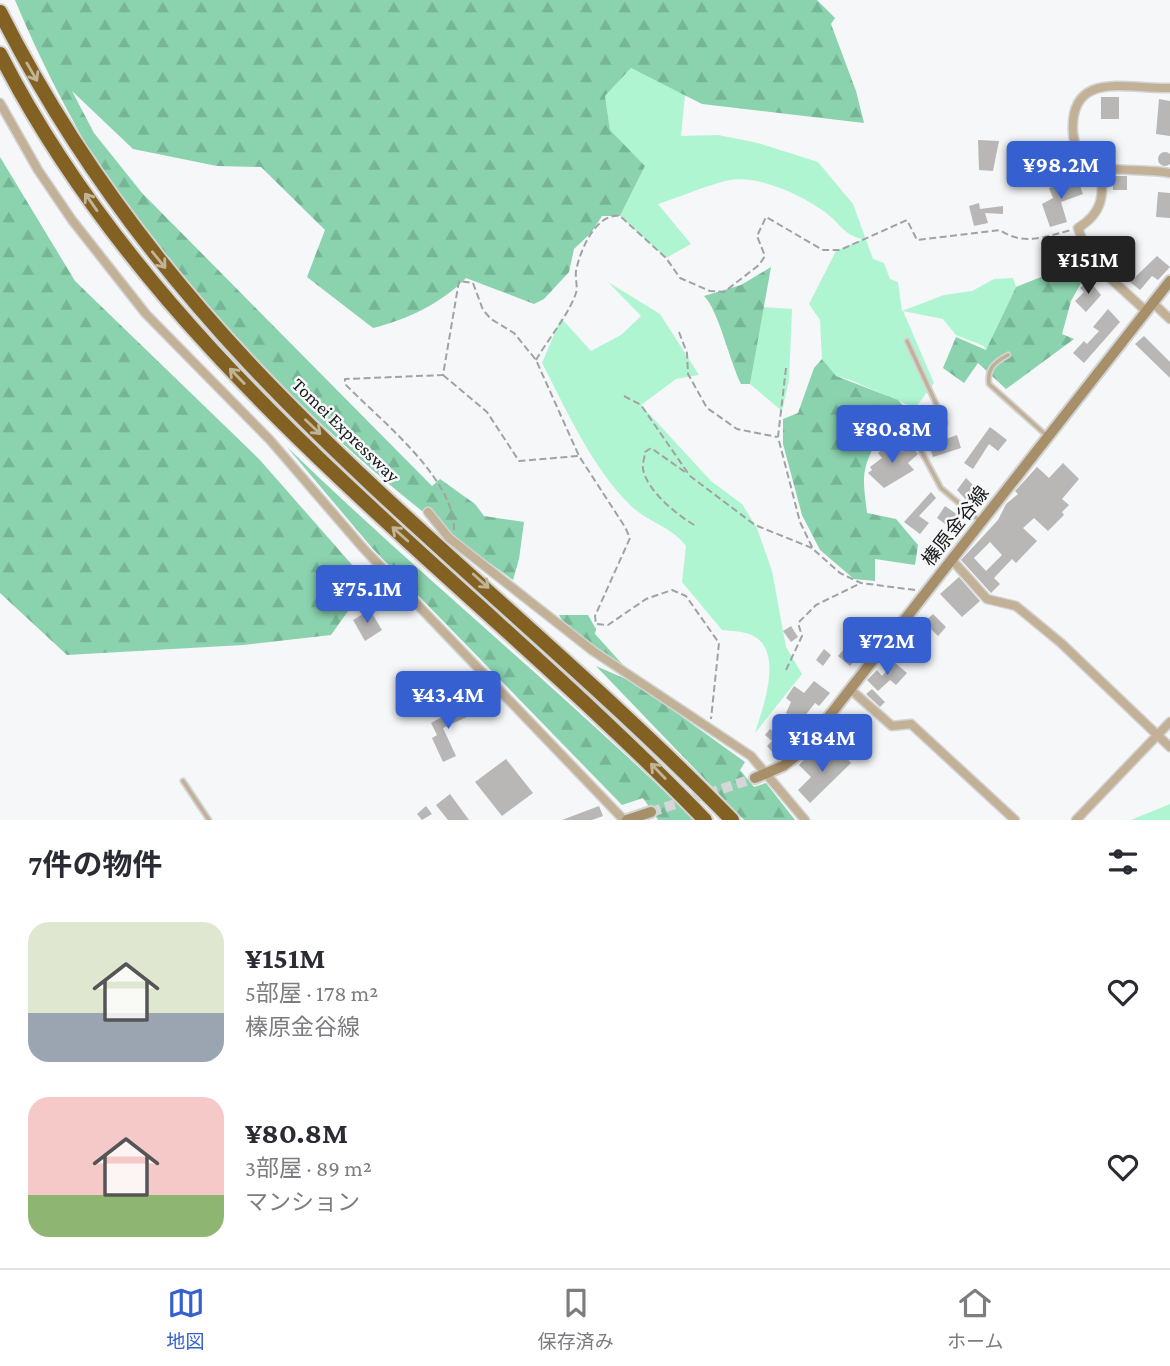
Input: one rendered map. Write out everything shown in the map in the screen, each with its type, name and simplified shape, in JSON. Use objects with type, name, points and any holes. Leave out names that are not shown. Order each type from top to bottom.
[{"type":"highway","name":"Tomei Expressway","points":[[0,12],[58,118],[99,180],[166,269],[225,337],[327,440],[639,726],[732,820]]},
{"type":"highway","name":"Tomei Expressway","points":[[0,54],[64,164],[111,231],[220,359],[364,501],[598,713],[705,820]]},
{"type":"main road","name":"榛原金谷線","points":[[755,778],[801,752],[1170,281]]},
{"type":"main road","points":[[626,820],[651,812]]},
{"type":"street","points":[[1170,88],[1109,85],[1087,92],[1073,116],[1073,138],[1087,163],[1101,168],[1148,169],[1170,173]]},
{"type":"street","points":[[0,103],[38,170],[72,220],[146,314],[270,440],[363,548],[626,820]]},
{"type":"street","points":[[1101,168],[1104,192],[1101,205],[1079,228],[1089,259],[1149,307],[1170,319]]},
{"type":"street","points":[[428,513],[452,541],[593,651],[751,756],[805,820]]},
{"type":"street","points":[[952,560],[987,599],[1016,606],[1061,643],[1170,747]]},
{"type":"street","points":[[850,689],[892,726],[911,724],[1015,820]]},
{"type":"street","points":[[1076,820],[1170,722]]},
{"type":"lane","points":[[907,341],[945,418],[944,428],[939,433],[915,443]]},
{"type":"lane","points":[[1008,355],[994,363],[988,374],[989,384],[1048,436]]},
{"type":"lane","points":[[882,425],[899,426],[915,443],[944,491],[982,522]]},
{"type":"lane","points":[[183,781],[209,820]]},
{"type":"path","points":[[536,359],[577,292],[576,273],[582,253],[597,225],[607,217],[620,216],[666,258],[680,278],[709,291],[724,292],[759,265],[765,256],[757,236],[766,217],[823,250],[840,250],[907,220],[917,240],[1000,230],[1013,239],[1035,240],[1079,228]]},
{"type":"path","points":[[443,375],[459,281],[463,280],[474,283],[483,310],[491,320],[513,333],[536,359],[579,456],[629,538],[596,616],[596,625],[608,625],[646,599],[672,590],[686,596],[719,643],[712,717],[707,726]]},
{"type":"path","points":[[678,332],[687,354],[688,374],[707,408],[737,429],[778,438]]},
{"type":"path","points":[[786,368],[778,438],[800,522],[813,549]]},
{"type":"path","points":[[452,541],[455,527],[451,509],[440,486],[423,463],[345,384],[345,379],[443,375],[487,412],[519,461],[579,456]]},
{"type":"path","points":[[624,396],[641,405],[688,472],[755,525],[813,549],[840,573],[861,583],[927,591]]},
{"type":"path","points":[[688,472],[679,470],[651,448],[645,452],[643,470],[651,484],[661,497],[696,526]]},
{"type":"path","points":[[786,670],[802,636],[798,623],[816,605],[861,583]]},
{"type":"green space","points":[[15,0],[817,0],[835,18],[831,24],[856,91],[864,123],[702,104],[631,68],[605,96],[610,130],[645,166],[620,216],[602,216],[591,233],[574,249],[569,272],[544,299],[534,304],[466,278],[423,309],[373,328],[307,277],[325,230],[261,167],[217,166],[133,149],[72,91],[94,133],[142,193],[432,486],[440,479],[475,504],[484,516],[524,522],[513,580],[368,466],[277,381],[194,290],[107,180],[55,86]]},
{"type":"green space","points":[[631,68],[685,95],[681,136],[718,135],[758,143],[818,162],[853,204],[873,259],[884,263],[890,279],[898,282],[902,311],[944,295],[972,291],[994,279],[1013,278],[1016,287],[986,350],[984,346],[956,335],[943,319],[903,311],[934,383],[915,408],[835,376],[822,359],[820,320],[809,304],[836,251],[863,239],[846,232],[825,212],[803,198],[764,183],[737,179],[725,181],[658,204],[691,244],[666,258],[620,216],[645,166],[610,131],[605,96]]},
{"type":"green space","points":[[0,157],[75,281],[259,459],[368,583],[331,635],[243,645],[67,655],[0,593]]},
{"type":"green space","points":[[1059,259],[1080,271],[1084,278],[1071,301],[1062,334],[1074,339],[1006,389],[978,363],[964,383],[943,368],[956,337],[986,350],[1016,287],[1051,273]]},
{"type":"green space","points":[[771,267],[750,384],[741,384],[714,312],[704,296],[741,285]]},
{"type":"green space","points":[[608,282],[660,314],[699,375],[676,379],[641,405],[711,481],[742,504],[757,528],[772,571],[786,647],[802,674],[755,733],[769,679],[767,651],[760,641],[749,634],[722,630],[682,582],[686,546],[673,534],[637,511],[616,490],[592,456],[542,363],[561,318],[591,351],[621,335],[641,316]]},
{"type":"green space","points":[[763,307],[792,309],[789,380],[782,411],[750,384]]},
{"type":"green space","points":[[822,359],[836,376],[898,400],[928,433],[878,439],[868,459],[864,483],[867,513],[896,519],[918,545],[915,565],[875,559],[875,581],[854,579],[820,550],[802,515],[783,444],[783,419],[798,413],[814,368]]},
{"type":"green space","points":[[287,447],[694,820],[658,820],[643,798],[622,805],[373,549]]},
{"type":"green space","points":[[559,615],[588,615],[596,629],[595,634],[624,666],[579,638]]},
{"type":"green space","points":[[596,666],[635,683],[745,762],[740,770],[754,787],[766,783],[795,820],[744,820]]},
{"type":"green space","points":[[1170,804],[1170,820],[1131,820]]},
{"type":"building","points":[[1101,97],[1119,97],[1119,119],[1101,119]]},
{"type":"building","points":[[1159,99],[1170,101],[1170,136],[1156,134]]},
{"type":"building","points":[[978,140],[999,141],[993,171],[979,170]]},
{"type":"building","points":[[1160,154],[1170,154],[1170,164],[1160,164]]},
{"type":"building","points":[[1112,176],[1127,176],[1127,190],[1113,190]]},
{"type":"building","points":[[1077,178],[1083,194],[1061,202],[1067,222],[1050,227],[1042,204],[1053,198],[1049,188]]},
{"type":"building","points":[[1158,192],[1170,193],[1170,218],[1156,217]]},
{"type":"building","points":[[979,203],[980,209],[1003,206],[1003,214],[985,213],[988,223],[974,226],[969,206]]},
{"type":"building","points":[[1075,244],[1085,264],[1065,267],[1063,249]]},
{"type":"building","points":[[1157,256],[1170,267],[1158,280],[1152,276],[1140,290],[1130,282]]},
{"type":"building","points":[[1086,266],[1093,272],[1083,283],[1076,277]]},
{"type":"building","points":[[1089,280],[1101,295],[1086,312],[1075,301],[1084,292],[1080,288]]},
{"type":"building","points":[[1108,309],[1120,322],[1084,363],[1073,353],[1084,341],[1087,344],[1099,331],[1093,327]]},
{"type":"building","points":[[1144,336],[1170,362],[1170,378],[1135,344]]},
{"type":"building","points":[[990,427],[1007,440],[998,451],[989,444],[973,469],[964,463]]},
{"type":"building","points":[[957,435],[961,448],[933,457],[929,445]]},
{"type":"building","points":[[891,441],[902,452],[910,445],[918,454],[908,463],[914,470],[884,488],[868,473],[872,470],[870,467],[882,458],[878,453]]},
{"type":"building","points":[[1063,463],[1079,479],[1062,499],[1069,505],[1062,512],[1064,515],[1048,531],[1034,518],[1023,528],[1037,541],[1016,563],[1012,559],[994,578],[1000,584],[991,593],[961,560],[998,520],[1006,504],[1018,494],[1015,491],[1037,467],[1049,478]],"holes":[[[990,542],[1002,555],[986,571],[974,558]]]},
{"type":"building","points":[[966,478],[981,493],[970,504],[957,490]]},
{"type":"building","points":[[931,492],[936,498],[919,516],[929,523],[920,534],[904,522]]},
{"type":"building","points":[[945,506],[965,520],[956,532],[937,518]]},
{"type":"building","points":[[959,577],[980,601],[962,617],[940,594]]},
{"type":"building","points":[[370,610],[382,630],[365,641],[353,620]]},
{"type":"building","points":[[933,614],[946,627],[938,636],[924,622]]},
{"type":"building","points":[[916,622],[925,631],[917,639],[915,637],[895,662],[887,655]]},
{"type":"building","points":[[791,626],[798,637],[791,642],[783,631]]},
{"type":"building","points":[[824,649],[831,655],[823,666],[816,660]]},
{"type":"building","points":[[844,649],[856,659],[850,666],[838,656]]},
{"type":"building","points":[[894,662],[907,673],[896,685],[890,680],[878,691],[867,680],[877,670],[882,676]]},
{"type":"building","points":[[814,681],[830,693],[819,706],[815,703],[800,722],[786,713],[791,702],[786,698],[794,686],[804,693]]},
{"type":"building","points":[[872,689],[885,702],[880,707],[866,694]]},
{"type":"building","points":[[463,702],[469,716],[443,728],[456,756],[443,762],[432,738],[437,735],[431,723],[455,710],[452,706]]},
{"type":"building","points":[[780,726],[794,741],[785,752],[781,748],[774,754],[767,746],[772,741],[765,735],[770,729],[774,732]]},
{"type":"building","points":[[835,733],[841,738],[832,748],[826,742]]},
{"type":"building","points":[[839,749],[851,763],[810,803],[798,790],[811,777],[799,765],[809,754],[822,765]]},
{"type":"building","points":[[506,759],[533,793],[502,816],[475,782]]},
{"type":"building","points":[[450,794],[469,820],[448,820],[436,805]]},
{"type":"building","points":[[426,806],[432,814],[422,820],[417,814]]},
{"type":"building","points":[[599,806],[603,816],[592,820],[562,820]]},
{"type":"tunnel","points":[[651,812],[755,778]]}]
